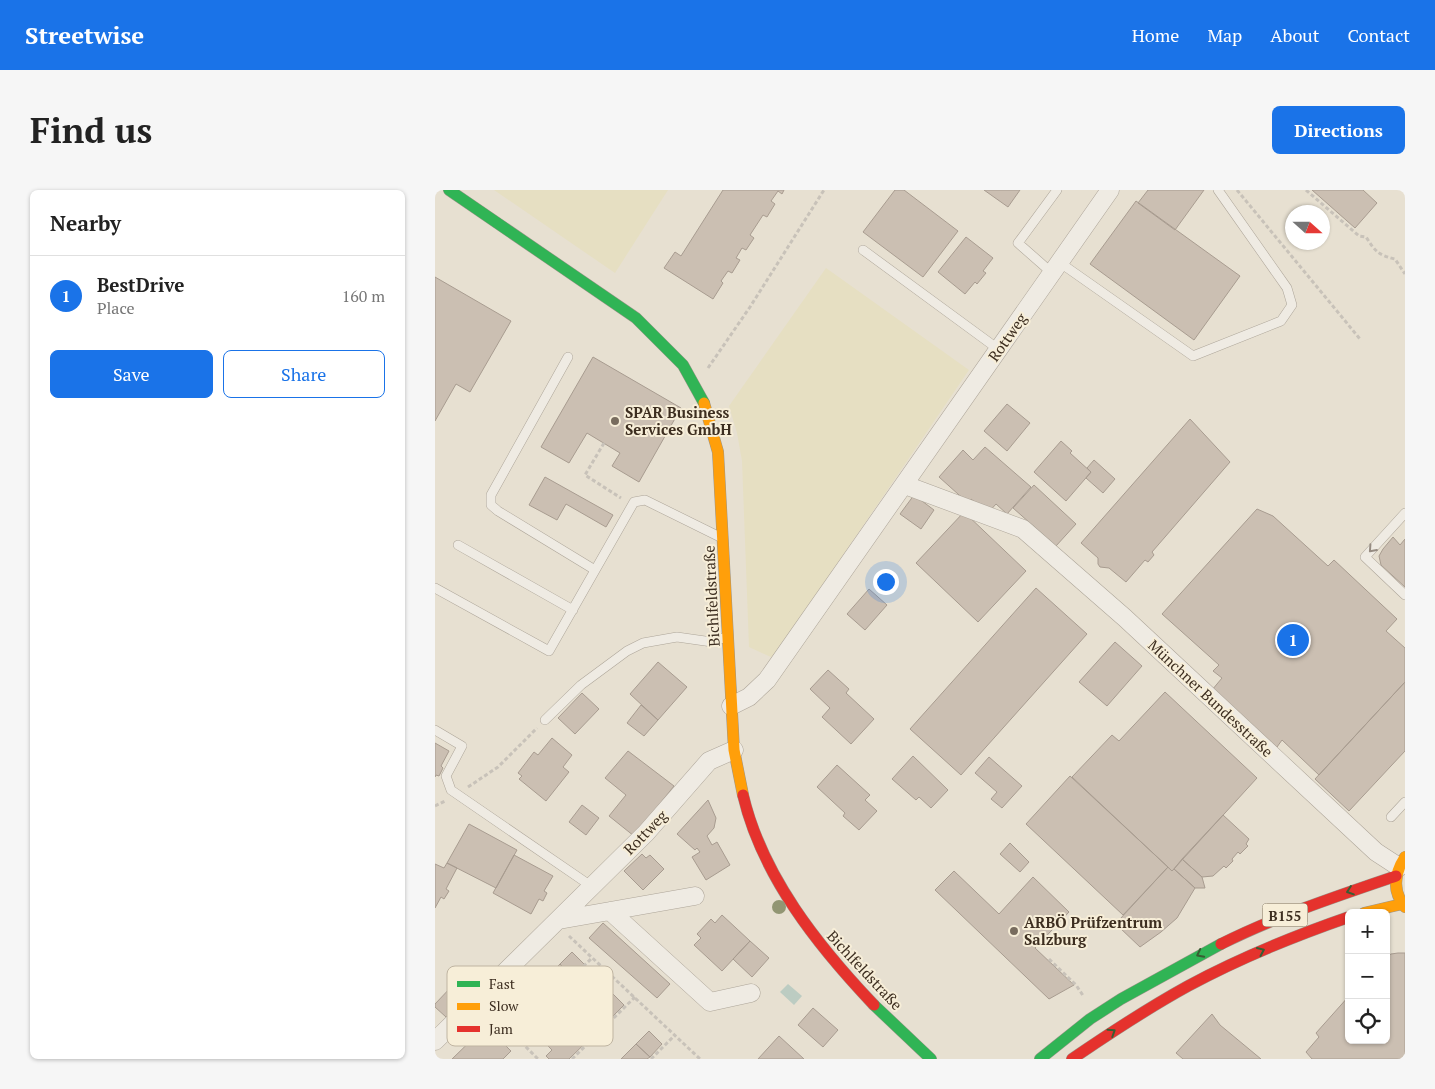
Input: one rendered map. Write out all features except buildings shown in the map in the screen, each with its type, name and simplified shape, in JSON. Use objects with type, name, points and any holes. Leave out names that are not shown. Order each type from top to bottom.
[{"type":"street","name":"Bichlfeldstraße","points":[[449,190],[636,318],[683,365],[703,401],[718,452],[734,750],[740,784],[753,830],[779,881],[813,937],[863,994],[931,1059]]},
{"type":"street","name":"Rottweg","points":[[731,706],[749,697],[767,680],[1110,190]]},
{"type":"street","name":"Münchner Bundesstraße","points":[[905,485],[1023,529],[1125,618],[1376,852],[1400,866]]},
{"type":"street","name":"Rottweg","points":[[512,966],[655,824],[709,761],[734,750]]},
{"type":"street","points":[[1384,909],[1403,905],[1397,895],[1395,885],[1400,866]]},
{"type":"street","name":"B155","points":[[1039,1059],[1090,1019],[1121,999],[1223,943],[1400,866]]},
{"type":"street","points":[[558,922],[695,896]]},
{"type":"street","points":[[610,911],[710,1002],[751,993]]},
{"type":"street","name":"B155","points":[[1072,1059],[1128,1022],[1207,976],[1295,936],[1345,918]]},
{"type":"street","name":"Rottweg","points":[[435,1041],[447,1029]]},
{"type":"lane","points":[[1057,190],[1018,243],[1193,356],[1281,321],[1292,305],[1287,288],[1218,190]]},
{"type":"lane","points":[[863,250],[998,349]]},
{"type":"lane","points":[[568,357],[491,495],[491,505],[595,570]]},
{"type":"lane","points":[[435,588],[549,651],[634,502],[645,500],[723,538]]},
{"type":"lane","points":[[1405,513],[1365,557],[1405,595]]},
{"type":"lane","points":[[458,545],[573,610]]},
{"type":"lane","points":[[545,720],[581,684],[627,651],[643,643],[677,637],[712,642],[728,636]]},
{"type":"lane","points":[[435,730],[462,746],[446,776],[451,790],[591,886]]},
{"type":"lane","points":[[1391,816],[1405,802]]},
{"type":"path","points":[[695,387],[750,307],[824,190]]},
{"type":"path","points":[[1237,190],[1360,339]]},
{"type":"path","points":[[1306,190],[1359,236],[1366,237],[1374,250],[1382,256],[1395,259],[1405,274]]},
{"type":"path","points":[[703,363],[707,369]]},
{"type":"path","points":[[603,443],[585,475],[632,504]]},
{"type":"path","points":[[457,794],[498,767],[545,720]]},
{"type":"path","points":[[558,922],[602,966]]},
{"type":"path","points":[[585,966],[593,958]]},
{"type":"path","points":[[1049,959],[1076,985],[1088,1003]]},
{"type":"path","points":[[613,977],[700,1059]]},
{"type":"path","points":[[613,1019],[635,997]]},
{"type":"path","points":[[651,1059],[675,1035]]},
{"type":"path","points":[[525,1046],[537,1059]]},
{"type":"path","points":[[572,1059],[585,1046]]},
{"type":"shaded area","points":[[494,190],[668,190],[615,273]]},
{"type":"shaded area","points":[[826,268],[969,370],[773,658],[749,647],[742,461],[737,433],[729,406]]},
{"type":"shaded area","points":[[788,984],[802,996],[794,1005],[780,992]]},
{"type":"traffic: fast","points":[[449,190],[636,318],[683,365],[704,403]]},
{"type":"traffic: fast","points":[[1040,1059],[1090,1019],[1121,999],[1221,944]]},
{"type":"traffic: fast","points":[[874,1005],[931,1059]]},
{"type":"traffic: slow","points":[[704,403],[718,452],[734,750],[743,795]]},
{"type":"traffic: slow","points":[[1405,857],[1401,863],[1396,882],[1398,895],[1405,907]]},
{"type":"traffic: slow","points":[[1381,909],[1402,904]]},
{"type":"traffic: jam","points":[[743,795],[752,825],[778,881],[813,934],[874,1005]]},
{"type":"traffic: jam","points":[[1221,944],[1285,915],[1396,876]]},
{"type":"traffic: jam","points":[[1072,1059],[1173,994],[1227,966],[1267,948],[1345,918]]},
{"type":"place","name":"SPAR Business Services GmbH","points":[[615,421]]},
{"type":"place","name":"BestDrive","points":[[1293,640]]},
{"type":"place","name":"ARBÖ Prüfzentrum Salzburg","points":[[1014,931]]}]
